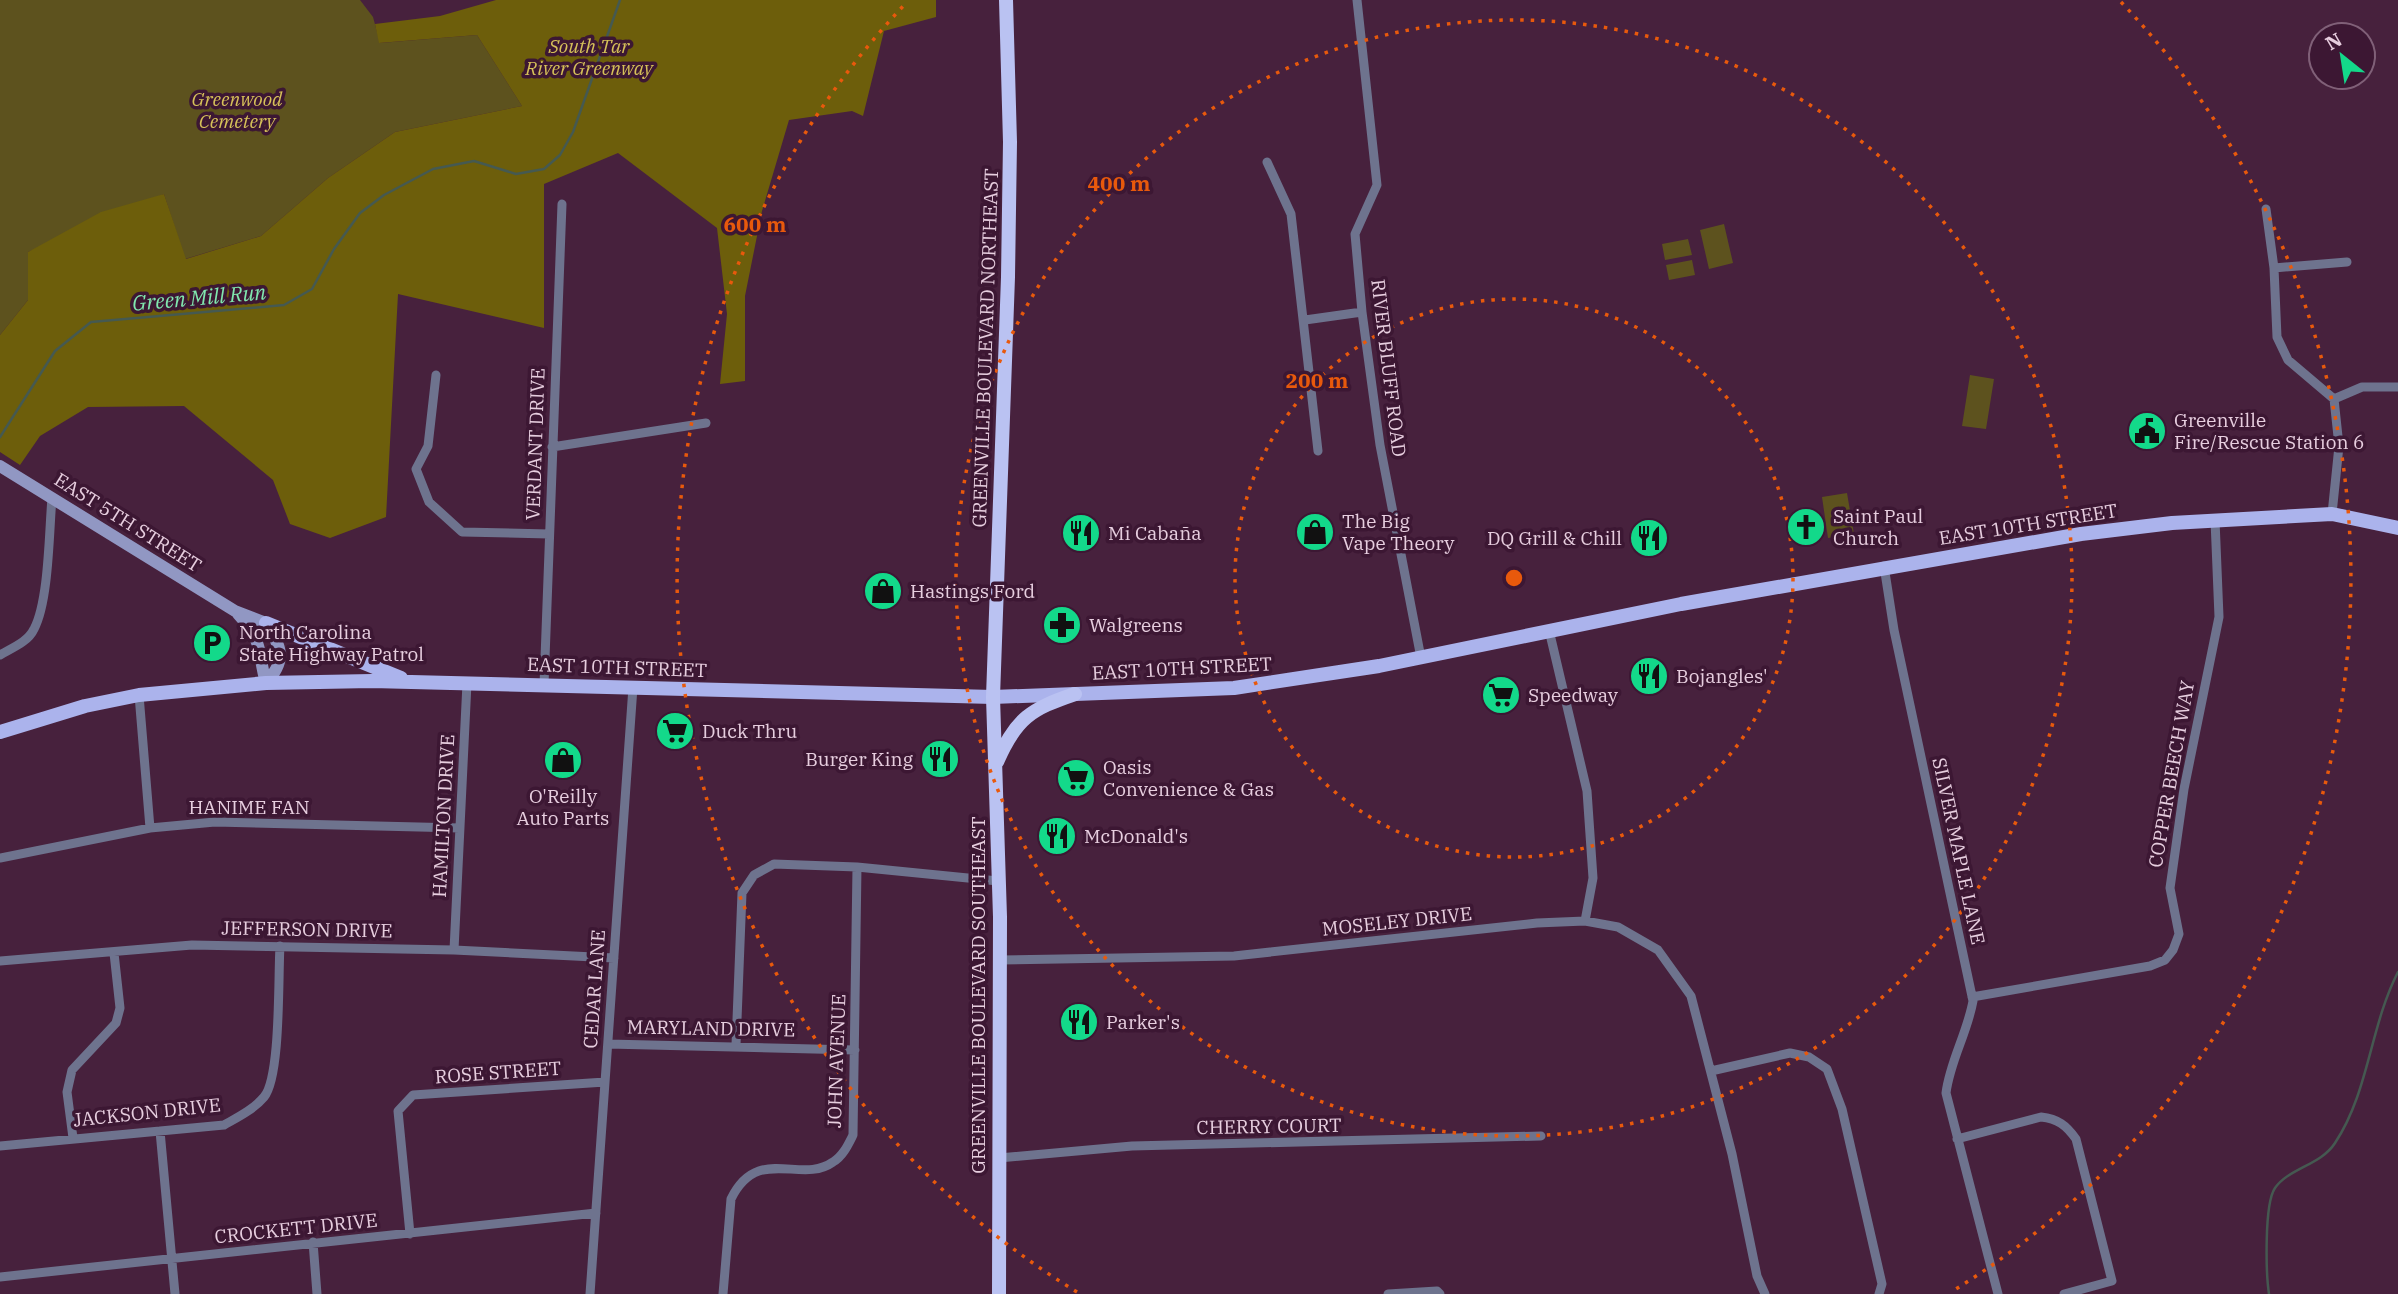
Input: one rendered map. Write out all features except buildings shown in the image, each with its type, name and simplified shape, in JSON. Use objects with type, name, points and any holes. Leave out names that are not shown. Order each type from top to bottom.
[{"type":"highway","name":"GREENVILLE BOULEVARD NORTHEAST","points":[[993,696],[1008,277],[1010,142],[1006,0]]},
{"type":"highway","points":[[995,767],[1018,723],[1049,703],[1075,694]]},
{"type":"highway","name":"GREENVILLE BOULEVARD SOUTHEAST","points":[[993,696],[1000,960],[999,1294]]},
{"type":"main road","name":"EAST 5TH STREET","points":[[0,466],[235,611],[266,623]]},
{"type":"main road","name":"EAST 10TH STREET","points":[[0,732],[85,706],[139,695],[266,683],[409,681],[993,696],[1234,688],[1421,658],[1549,630],[1884,566],[2081,534],[2215,520],[2332,514],[2398,528]]},
{"type":"main road","name":"EAST 5TH STREET","points":[[235,611],[254,631],[260,645],[266,683]]},
{"type":"main road","points":[[266,623],[409,681]]},
{"type":"main road","points":[[266,623],[281,653],[279,669],[266,683]]},
{"type":"street","name":"RIVER BLUFF ROAD","points":[[1357,0],[1377,185],[1355,234],[1362,312],[1380,445],[1421,658]]},
{"type":"street","points":[[1267,162],[1291,214],[1318,451]]},
{"type":"street","name":"VERDANT DRIVE","points":[[544,685],[562,204]]},
{"type":"street","points":[[2266,209],[2274,268],[2277,337],[2288,360],[2333,399],[2339,446],[2332,514]]},
{"type":"street","points":[[2274,268],[2347,262]]},
{"type":"street","points":[[1305,320],[1362,312]]},
{"type":"street","points":[[436,376],[428,446],[416,469],[429,502],[462,532],[549,534]]},
{"type":"street","points":[[2333,399],[2362,387],[2398,387]]},
{"type":"street","points":[[552,447],[706,423]]},
{"type":"street","points":[[0,655],[22,643],[34,629],[42,597],[52,498]]},
{"type":"street","name":"COPPER BEECH WAY","points":[[1972,997],[2150,966],[2165,960],[2173,950],[2179,934],[2170,888],[2184,789],[2219,617],[2215,520]]},
{"type":"street","name":"SILVER MAPLE LANE","points":[[1884,566],[1894,630],[1972,997],[1968,1029],[1948,1076],[1946,1093],[1998,1294]]},
{"type":"street","points":[[1549,630],[1587,791],[1593,878],[1585,921]]},
{"type":"street","name":"HAMILTON DRIVE","points":[[454,950],[467,683]]},
{"type":"street","name":"CEDAR LANE","points":[[590,1294],[633,687]]},
{"type":"street","points":[[139,695],[150,828]]},
{"type":"street","name":"HANIME FAN","points":[[0,858],[150,828],[215,822],[460,828]]},
{"type":"street","points":[[736,1045],[742,893],[754,875],[774,864],[857,867],[998,881]]},
{"type":"street","name":"JOHN AVENUE","points":[[723,1294],[731,1199],[737,1186],[748,1174],[766,1170],[822,1167],[833,1163],[845,1151],[853,1135],[857,867]]},
{"type":"street","name":"MOSELEY DRIVE","points":[[1000,960],[1234,957],[1516,925],[1585,921],[1618,927],[1658,950],[1691,996],[1711,1071],[1757,1276],[1765,1294]]},
{"type":"street","name":"JEFFERSON DRIVE","points":[[0,961],[192,945],[454,950],[614,958]]},
{"type":"street","name":"JACKSON DRIVE","points":[[0,1146],[224,1125],[266,1096],[274,1074],[279,946]]},
{"type":"street","points":[[73,1138],[66,1091],[72,1070],[116,1023],[121,1007],[114,953]]},
{"type":"street","name":"MARYLAND DRIVE","points":[[608,1044],[736,1045],[855,1050]]},
{"type":"street","points":[[1711,1071],[1790,1053],[1809,1057],[1827,1069],[1842,1109],[1882,1284],[1879,1294]]},
{"type":"street","name":"ROSE STREET","points":[[410,1234],[398,1111],[413,1095],[605,1082]]},
{"type":"street","points":[[1957,1139],[2041,1117],[2054,1118],[2067,1126],[2076,1139],[2112,1282],[2064,1294]]},
{"type":"street","points":[[160,1131],[175,1294]]},
{"type":"street","name":"CHERRY COURT","points":[[999,1158],[1132,1146],[1541,1136]]},
{"type":"street","name":"CROCKETT DRIVE","points":[[0,1277],[596,1213]]},
{"type":"street","points":[[313,1242],[317,1294]]},
{"type":"street","points":[[1388,1294],[1437,1290],[1440,1294]]},
{"type":"green space","name":"Greenwood Cemetery","points":[[0,0],[360,0],[373,17],[380,43],[477,35],[522,106],[395,132],[328,178],[261,236],[185,259],[164,194],[28,252],[28,300],[0,335]]},
{"type":"green space","name":"South Tar River Greenway","points":[[496,0],[936,0],[936,17],[884,31],[863,116],[852,111],[789,120],[762,211],[745,296],[745,381],[720,384],[727,314],[717,228],[618,153],[544,184],[544,328],[398,294],[386,517],[330,538],[290,524],[273,480],[184,406],[88,407],[40,436],[20,465],[0,452],[0,335],[28,300],[28,252],[101,212],[164,194],[186,259],[261,236],[328,178],[395,132],[522,106],[477,35],[379,43],[375,24],[440,16]]},
{"type":"green space","points":[[1724,224],[1733,263],[1709,269],[1700,230]]},
{"type":"green space","points":[[1688,239],[1692,255],[1665,260],[1662,244]]},
{"type":"green space","points":[[1692,260],[1695,275],[1669,280],[1666,265]]},
{"type":"green space","points":[[1970,375],[1994,379],[1986,429],[1962,426]]},
{"type":"green space","points":[[1847,493],[1854,534],[1828,538],[1822,497]]},
{"type":"waterway","name":"Green Mill Run","points":[[0,437],[55,351],[91,322],[284,305],[312,289],[334,249],[360,213],[384,195],[433,169],[474,161],[516,174],[544,169],[560,155],[573,132],[620,0]]},
{"type":"waterway","points":[[2269,1294],[2267,1240],[2271,1196],[2281,1181],[2322,1156],[2335,1143],[2355,1102],[2381,1014],[2398,972]]},
{"type":"place","name":"Greenville Fire/Rescue Station 6","points":[[2147,431]]},
{"type":"place","name":"Saint Paul Church","points":[[1806,527]]},
{"type":"place","name":"The Big Vape Theory","points":[[1315,532]]},
{"type":"place","name":"Mi Cabaña","points":[[1081,533]]},
{"type":"place","name":"DQ Grill & Chill","points":[[1649,538]]},
{"type":"place","name":"Hastings Ford","points":[[883,591]]},
{"type":"place","name":"Walgreens","points":[[1062,625]]},
{"type":"place","name":"North Carolina State Highway Patrol","points":[[212,643]]},
{"type":"place","name":"Bojangles'","points":[[1649,676]]},
{"type":"place","name":"Speedway","points":[[1501,695]]},
{"type":"place","name":"Duck Thru","points":[[675,731]]},
{"type":"place","name":"Burger King","points":[[940,759]]},
{"type":"place","name":"O'Reilly Auto Parts","points":[[563,760]]},
{"type":"place","name":"Oasis Convenience & Gas","points":[[1076,778]]},
{"type":"place","name":"McDonald's","points":[[1057,836]]},
{"type":"place","name":"Parker's","points":[[1079,1022]]}]
